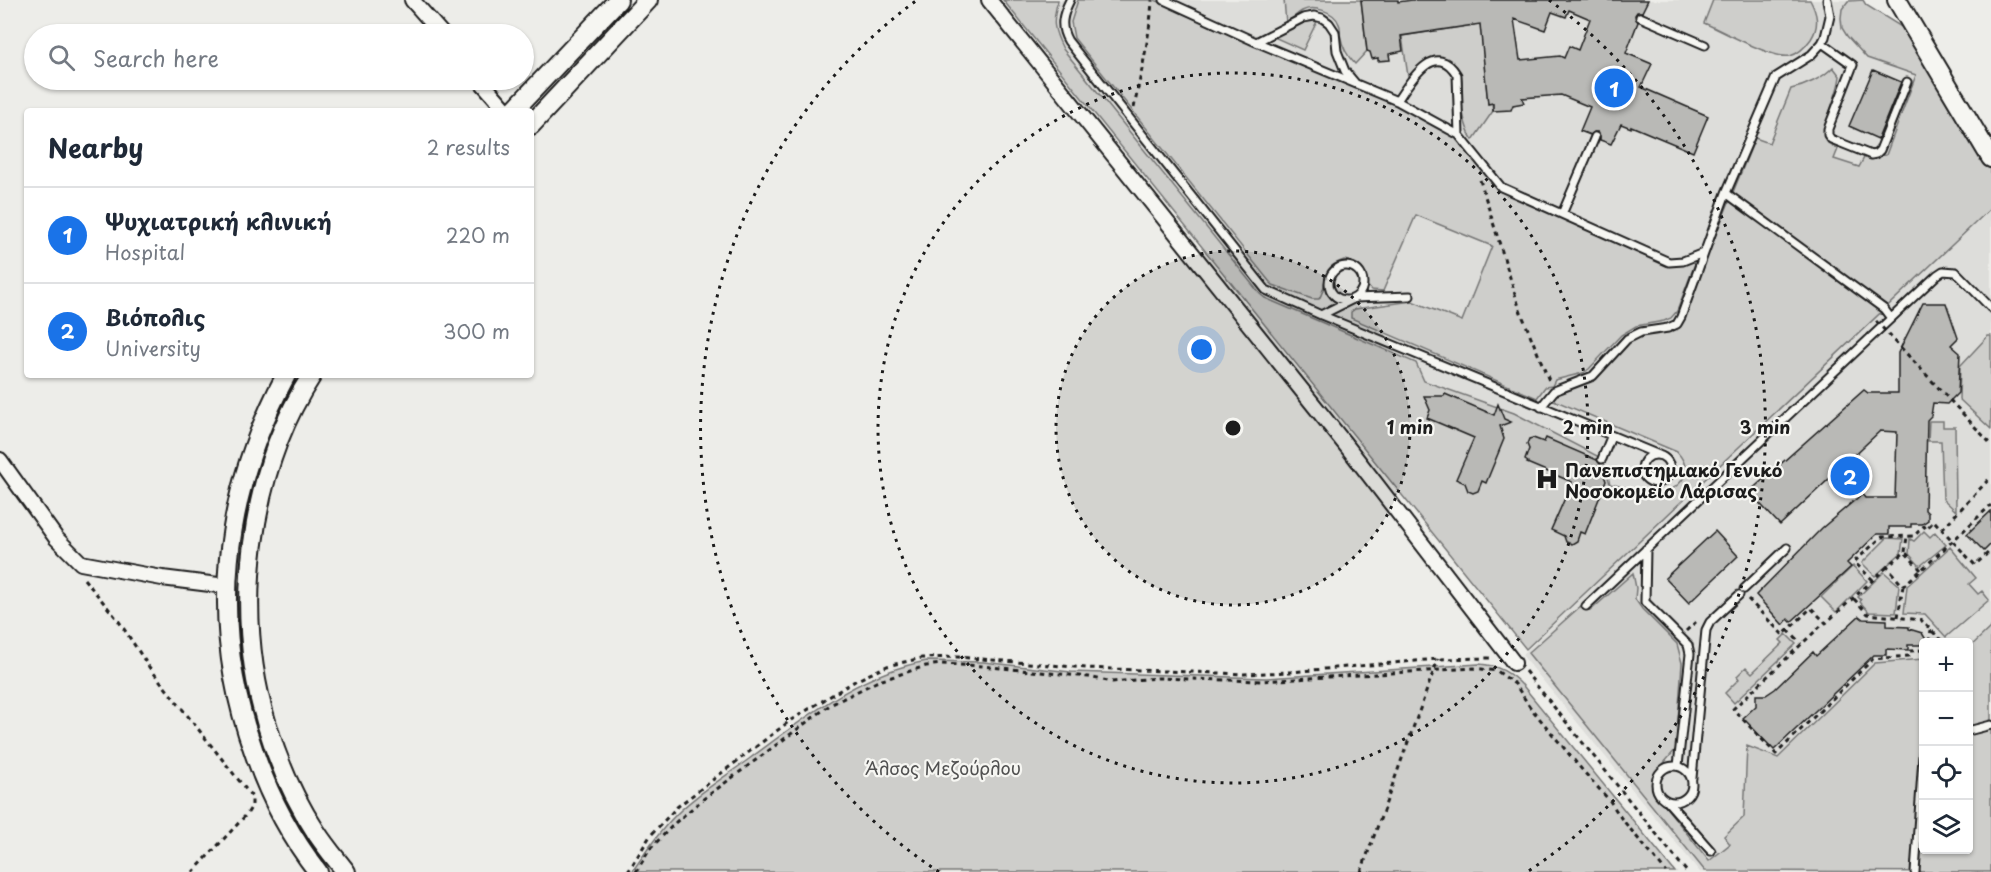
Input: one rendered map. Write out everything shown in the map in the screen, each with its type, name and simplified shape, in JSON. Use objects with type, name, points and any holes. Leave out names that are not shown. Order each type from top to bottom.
[{"type":"street","points":[[412,0],[433,24]]},
{"type":"street","points":[[534,89],[618,0]]},
{"type":"street","points":[[534,121],[648,0]]},
{"type":"street","points":[[989,0],[1342,440],[1514,663]]},
{"type":"street","points":[[1897,0],[1991,158]]},
{"type":"street","points":[[489,90],[504,108]]},
{"type":"street","points":[[516,108],[533,90]]},
{"type":"street","points":[[285,378],[264,420],[241,483],[234,517],[226,586],[230,656],[245,729],[261,772],[279,813],[299,848],[318,872]]},
{"type":"street","points":[[310,378],[285,428],[264,487],[251,554],[249,619],[257,684],[266,725],[278,758],[298,802],[316,833],[346,872]]},
{"type":"street","points":[[0,460],[56,538],[81,562],[162,578],[226,586]]},
{"type":"lane","points":[[1070,0],[1062,20],[1064,35],[1257,281],[1275,295],[1611,437],[1659,455],[1667,460],[1670,470],[1664,481],[1654,483],[1646,480],[1642,467],[1647,459],[1659,455]]},
{"type":"lane","points":[[1164,0],[1256,42],[1397,101],[1458,135],[1501,187],[1669,262],[1683,261],[1703,253]]},
{"type":"lane","points":[[1541,407],[1554,391],[1593,376],[1627,339],[1641,332],[1668,328],[1677,324],[1682,317],[1726,193],[1776,77],[1811,56],[1822,43],[1830,16],[1827,0]]},
{"type":"lane","points":[[1256,42],[1303,18],[1314,16],[1322,18],[1335,32],[1337,51],[1345,71],[1357,85]]},
{"type":"lane","points":[[1640,17],[1705,45]]},
{"type":"lane","points":[[1822,43],[1853,64],[1828,129],[1831,139],[1871,155],[1876,154],[1880,150],[1907,82]]},
{"type":"lane","points":[[1397,101],[1417,71],[1430,62],[1441,62],[1452,67],[1457,75],[1458,135]]},
{"type":"lane","points":[[1562,214],[1595,138]]},
{"type":"lane","points":[[1726,193],[1884,309],[1890,317]]},
{"type":"lane","points":[[1321,315],[1355,298],[1362,287],[1361,276],[1353,268],[1337,269],[1329,283],[1332,293],[1341,300],[1355,298],[1410,296]]},
{"type":"lane","points":[[1586,606],[1890,317],[1943,271],[1956,272],[1991,308]]},
{"type":"lane","points":[[1602,459],[1611,437]]},
{"type":"lane","points":[[1666,801],[1679,802],[1691,793],[1706,630],[1710,622],[1788,548]]},
{"type":"lane","points":[[1646,549],[1645,602],[1688,645],[1690,654],[1678,766]]},
{"type":"lane","points":[[1973,730],[1991,725]]},
{"type":"lane","points":[[1915,872],[1923,746]]},
{"type":"lane","points":[[1692,778],[1689,771],[1678,766],[1667,766],[1656,778],[1658,792],[1711,851]]},
{"type":"path","points":[[1132,122],[1145,57],[1152,0]]},
{"type":"path","points":[[1470,152],[1520,310],[1554,391]]},
{"type":"path","points":[[1876,321],[1991,444]]},
{"type":"path","points":[[1942,529],[1991,477]]},
{"type":"path","points":[[1898,617],[1903,586],[1991,505]]},
{"type":"path","points":[[1874,580],[1854,562],[1882,537],[1914,536],[1924,526],[1926,529],[1934,521],[1975,565],[1991,550]]},
{"type":"path","points":[[1907,536],[1905,552],[1854,600],[1827,623],[1825,622],[1733,709],[1776,754],[1873,659],[1909,656],[1910,651],[1919,650]]},
{"type":"path","points":[[1905,552],[1921,570]]},
{"type":"path","points":[[81,562],[84,578],[118,620],[149,668],[252,797],[252,806],[247,814],[193,872]]},
{"type":"path","points":[[1887,567],[1903,586]]},
{"type":"path","points":[[1742,592],[1783,635],[1811,608],[1825,622]]},
{"type":"path","points":[[1854,600],[1868,614],[1921,620],[1939,638]]},
{"type":"path","points":[[1680,637],[1703,615]]},
{"type":"path","points":[[1788,630],[1801,644]]},
{"type":"path","points":[[1930,638],[1931,630]]},
{"type":"path","points":[[628,872],[654,831],[667,816],[791,720],[855,681],[887,666],[931,657],[958,657],[1086,668],[1244,674],[1438,659],[1493,658],[1514,663],[1528,673],[1687,872]]},
{"type":"path","points":[[1361,872],[1438,659]]},
{"type":"path","points":[[636,872],[650,849],[676,822],[830,705],[876,682],[926,666],[942,664],[1089,676],[1112,682],[1156,678],[1273,681],[1474,668],[1497,671],[1515,684],[1530,707],[1582,771],[1610,801],[1621,818],[1666,872]]},
{"type":"shaded area","name":"Πανεπιστημιακό Γενικό Νοσοκομείο Λάρισας","points":[[1003,0],[1863,0],[1866,5],[1916,36],[1991,208],[1963,235],[1991,210],[1991,872],[1700,872],[1522,655],[1616,564],[1526,649]]},
{"type":"green space","points":[[1003,0],[1058,0],[1055,25],[1063,49],[1265,298],[1416,363],[1424,381],[1514,413],[1603,459],[1610,484],[1639,491],[1657,494],[1671,490],[1680,483],[1685,475],[1685,466],[1677,452],[1551,399],[1556,392],[1592,375],[1628,338],[1668,327],[1682,318],[1755,138],[1769,143],[1791,89],[1814,81],[1833,67],[1840,76],[1828,118],[1826,135],[1828,143],[1838,149],[1834,159],[1859,167],[1865,156],[1886,155],[1916,75],[1867,58],[1842,28],[1842,9],[1848,1],[1863,0],[1866,5],[1916,36],[1991,162],[1991,208],[1526,649]]},
{"type":"green space","points":[[1078,0],[1155,0],[1449,125],[1495,179],[1667,264],[1697,258],[1677,311],[1671,318],[1664,321],[1636,326],[1621,335],[1589,369],[1583,373],[1555,380],[1552,386],[1545,387],[1537,398],[1351,318],[1351,312],[1355,309],[1412,301],[1462,321],[1492,246],[1416,215],[1383,291],[1371,290],[1360,268],[1344,260],[1327,272],[1319,299],[1312,299],[1273,285],[1074,38],[1071,22]]},
{"type":"green space","points":[[1284,0],[1361,0],[1367,51],[1355,64],[1343,46],[1337,19],[1323,10],[1307,9],[1286,23]]},
{"type":"green space","points":[[1713,0],[1810,0],[1816,14],[1816,29],[1809,42],[1796,53],[1790,56],[1772,54],[1704,23]]},
{"type":"green space","points":[[1320,15],[1303,50],[1276,38],[1278,34],[1306,18]]},
{"type":"green space","points":[[1474,21],[1480,21],[1488,103],[1492,103],[1493,111],[1473,140],[1464,116],[1462,81],[1458,69],[1444,59],[1433,59],[1408,76],[1402,36],[1474,25]]},
{"type":"green space","points":[[1988,336],[1991,336],[1991,429],[1959,399],[1960,366]]},
{"type":"green space","points":[[1929,421],[1943,421],[1943,427],[1955,427],[1956,511],[1943,499],[1941,441],[1928,441]]},
{"type":"green space","points":[[1924,531],[1930,537],[1935,532],[1946,545],[1920,566],[1909,554],[1910,539],[1914,541]]},
{"type":"green space","points":[[1887,538],[1903,539],[1901,553],[1875,576],[1862,563]]},
{"type":"green space","points":[[1950,547],[1976,578],[1969,584],[1978,594],[1982,591],[1989,600],[1946,637],[1925,614],[1904,613],[1907,586]]},
{"type":"green space","points":[[1853,566],[1867,581],[1836,612],[1821,597]]},
{"type":"green space","points":[[1884,572],[1899,585],[1896,613],[1869,612],[1858,597]]},
{"type":"green space","points":[[1633,573],[1636,588],[1635,599],[1677,644],[1682,663],[1676,749],[1652,777],[1653,791],[1709,861],[1730,844],[1724,836],[1744,817],[1747,746],[1778,758],[1875,663],[1919,659],[1919,854],[1973,854],[1973,644],[1991,627],[1991,872],[1705,871],[1528,653],[1583,604],[1590,611]]},
{"type":"green space","points":[[1786,634],[1796,644],[1734,703],[1725,693],[1739,679],[1737,676],[1746,667],[1752,673],[1783,643],[1780,640]]},
{"type":"green space","name":"Άλσος Μεζούρλου","points":[[927,661],[983,662],[1071,672],[1266,678],[1479,664],[1492,666],[1509,674],[1524,687],[1675,872],[632,872],[655,839],[679,812],[790,728],[855,687],[902,667]]},
{"type":"building","points":[[1361,0],[1398,0],[1398,2],[1412,0],[1648,0],[1642,12],[1637,12],[1635,15],[1638,22],[1626,53],[1652,64],[1641,87],[1708,116],[1693,152],[1621,124],[1611,144],[1600,140],[1598,132],[1590,135],[1580,131],[1590,107],[1561,95],[1522,98],[1524,103],[1513,105],[1511,110],[1493,111],[1493,103],[1488,104],[1480,24],[1401,36],[1403,51],[1389,54],[1390,60],[1372,59],[1370,52],[1367,51]],"holes":[[[1569,10],[1590,19],[1578,50],[1569,46],[1564,58],[1560,56],[1520,60],[1514,19],[1545,30],[1552,12],[1566,17]]]},
{"type":"building","points":[[1873,70],[1901,82],[1878,139],[1849,126]]},
{"type":"building","points":[[1923,303],[1946,303],[1958,338],[1951,345],[1960,353],[1958,393],[1947,404],[1933,403],[1931,416],[1927,420],[1925,510],[1928,513],[1928,520],[1922,524],[1911,524],[1911,527],[1889,527],[1889,534],[1877,534],[1847,563],[1851,567],[1791,622],[1788,619],[1783,625],[1756,595],[1822,528],[1862,494],[1865,498],[1895,498],[1897,432],[1880,431],[1780,525],[1749,492],[1864,390],[1868,393],[1898,393],[1898,353]]},
{"type":"building","points":[[1445,394],[1494,415],[1498,404],[1504,419],[1511,422],[1500,426],[1504,439],[1486,483],[1482,481],[1478,491],[1473,493],[1468,491],[1465,483],[1456,479],[1474,438],[1427,418],[1430,410],[1424,396],[1444,396]]},
{"type":"building","points":[[1546,438],[1597,460],[1600,464],[1606,481],[1585,534],[1580,532],[1577,541],[1572,544],[1566,542],[1564,536],[1551,530],[1572,482],[1527,463],[1525,460],[1529,449],[1527,444],[1529,439],[1544,442]]},
{"type":"building","points":[[1991,511],[1991,544],[1984,551],[1967,534]]},
{"type":"building","points":[[1715,531],[1738,556],[1689,603],[1665,578]]},
{"type":"building","points":[[1859,616],[1863,619],[1887,620],[1887,626],[1909,627],[1909,629],[1922,633],[1925,638],[1919,638],[1919,645],[1908,645],[1908,650],[1886,649],[1886,655],[1874,655],[1774,750],[1743,718],[1756,706],[1756,695],[1766,695],[1813,652],[1816,656]]},
{"type":"place","name":"Ψυχιατρική κλινική","points":[[1614,88]]},
{"type":"place","name":"Βιόπολις","points":[[1850,476]]},
{"type":"place","name":"Πανεπιστημιακό Γενικό Νοσοκομείο Λάρισας","points":[[1547,479]]}]
